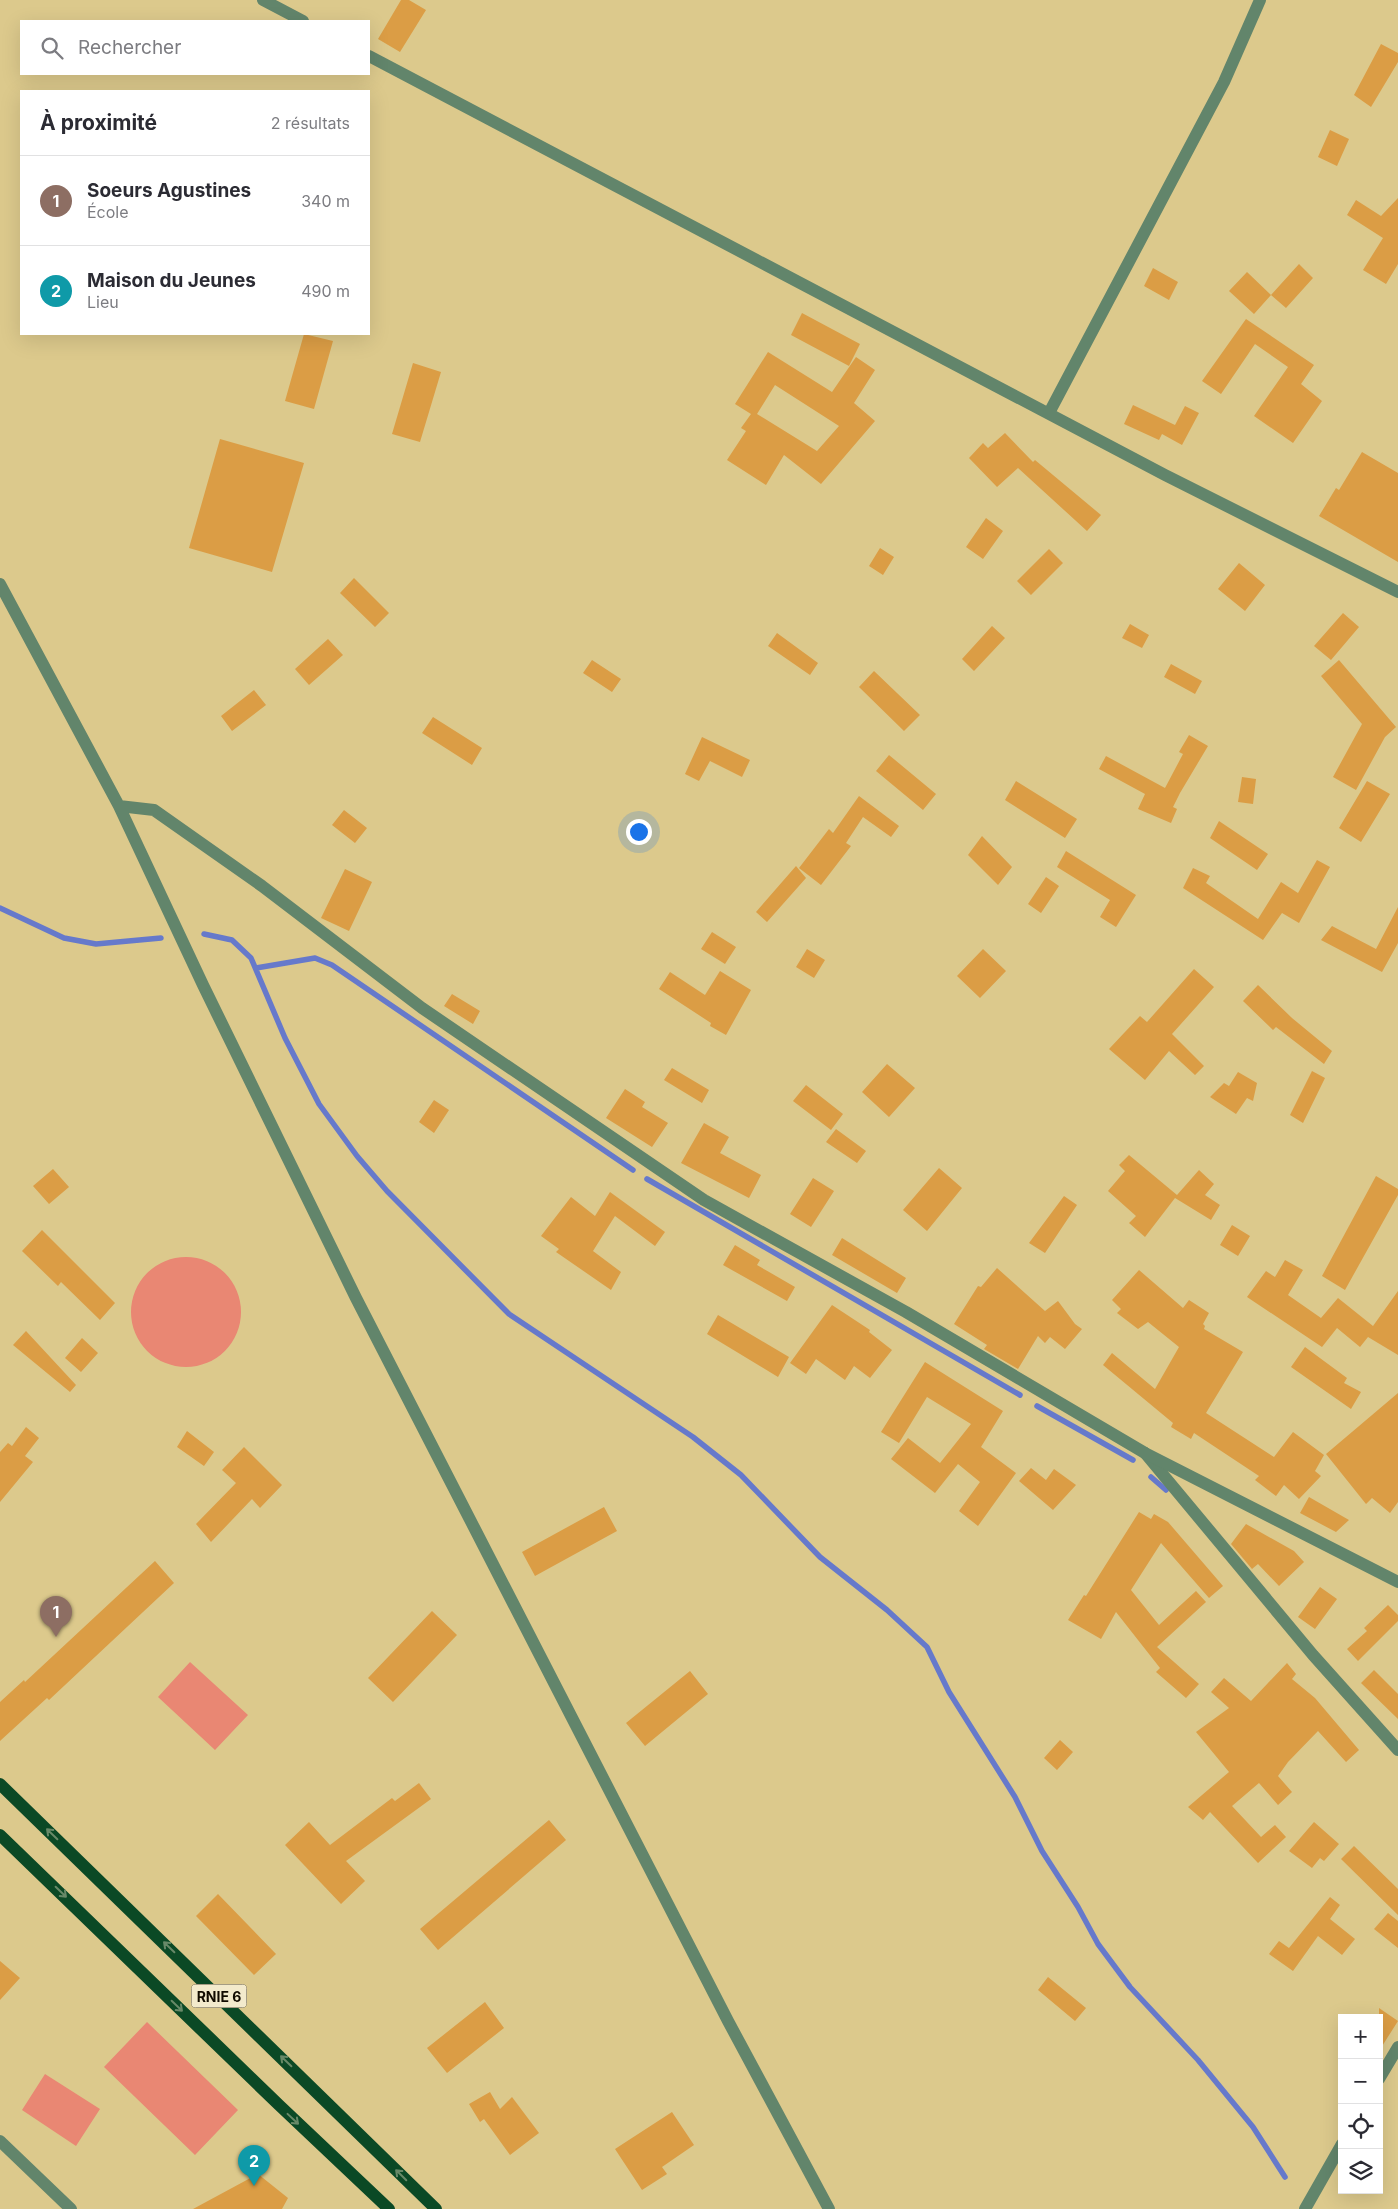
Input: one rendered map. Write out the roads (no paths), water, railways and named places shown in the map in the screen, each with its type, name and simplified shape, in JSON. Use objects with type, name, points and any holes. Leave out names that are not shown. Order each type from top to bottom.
[{"type":"main road","name":"RNIE 6","points":[[0,1784],[436,2209]]},
{"type":"main road","name":"RNIE 6","points":[[0,1834],[278,2105],[389,2209]]},
{"type":"street","points":[[262,0],[301,20]]},
{"type":"street","points":[[1049,413],[1224,82],[1260,0]]},
{"type":"street","points":[[370,57],[1165,475],[1398,592]]},
{"type":"street","points":[[0,584],[119,806],[203,985],[356,1298],[719,2004],[829,2209]]},
{"type":"street","points":[[119,806],[154,810],[262,886],[422,1008],[704,1200],[906,1312],[1145,1453],[1398,1582]]},
{"type":"street","points":[[1145,1453],[1313,1655],[1398,1750]]},
{"type":"street","points":[[1383,2072],[1398,2047]]},
{"type":"street","points":[[0,2141],[71,2209]]},
{"type":"street","points":[[1304,2209],[1339,2149]]},
{"type":"waterway","points":[[0,908],[64,938],[96,944],[161,938]]},
{"type":"waterway","points":[[204,934],[232,940],[251,958],[285,1038],[319,1104],[357,1156],[387,1191],[509,1314],[693,1437],[741,1475],[820,1557],[887,1610],[927,1647],[949,1692],[1015,1797],[1042,1851],[1078,1907],[1098,1944],[1130,1987],[1198,2060],[1253,2127],[1285,2177]]},
{"type":"waterway","points":[[256,968],[315,958],[332,965],[633,1170]]},
{"type":"waterway","points":[[647,1179],[1020,1395]]},
{"type":"waterway","points":[[1037,1406],[1133,1460]]},
{"type":"waterway","points":[[1151,1477],[1166,1490]]},
{"type":"place","name":"Soeurs Agustines","points":[[56,1637]]},
{"type":"place","name":"Maison du Jeunes","points":[[254,2186]]}]
